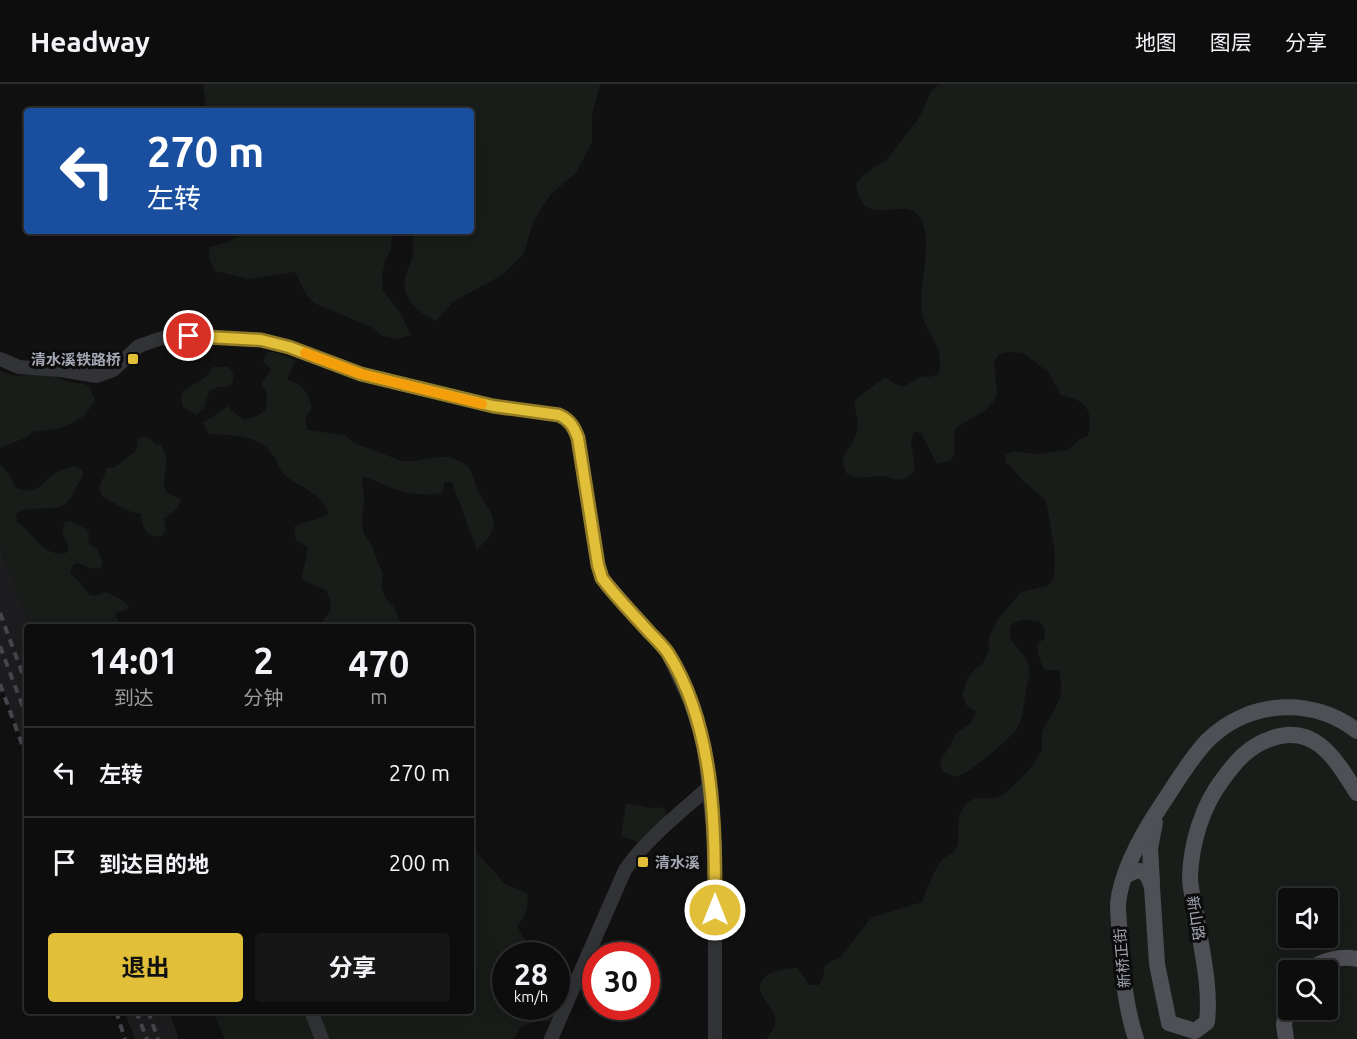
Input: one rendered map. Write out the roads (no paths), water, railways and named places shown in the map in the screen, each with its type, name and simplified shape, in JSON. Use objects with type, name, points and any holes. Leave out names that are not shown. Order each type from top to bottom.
[{"type":"main road","name":"新桥正街","points":[[1136,1039],[1130,1018],[1121,963],[1118,903],[1125,876],[1139,842],[1186,767],[1208,741],[1228,724],[1250,713],[1276,708],[1305,707],[1330,713],[1357,731]]},
{"type":"main road","name":"新山路","points":[[1152,887],[1157,964],[1169,1023],[1195,1031],[1207,1022],[1209,999],[1190,879],[1194,844],[1203,816],[1218,785],[1237,760],[1258,743],[1281,735],[1303,736],[1320,744],[1335,759],[1357,793]]},
{"type":"main road","points":[[1152,887],[1150,848],[1158,810]]},
{"type":"main road","points":[[1125,876],[1133,872],[1144,871],[1152,887]]},
{"type":"main road","points":[[1332,960],[1349,957],[1357,959]]},
{"type":"main road","points":[[1285,1020],[1286,1039]]},
{"type":"street","points":[[0,359],[19,367],[61,370],[97,376],[113,370],[140,346],[162,338],[189,336],[261,340],[289,347],[361,374],[493,406],[567,418],[578,438],[602,578],[667,652],[698,723],[704,745],[715,867],[715,1039]]},
{"type":"street","points":[[551,1039],[625,870],[649,841],[709,787]]},
{"type":"street","points":[[312,1014],[322,1039]]},
{"type":"railway","points":[[0,613],[24,678]]},
{"type":"railway","points":[[0,646],[24,710]]},
{"type":"railway","points":[[0,684],[24,750]]},
{"type":"railway","points":[[117,1014],[125,1039]]},
{"type":"railway","points":[[137,1014],[147,1039]]},
{"type":"railway","points":[[149,1014],[158,1039]]},
{"type":"place","name":"清水溪铁路桥","points":[[133,359]]},
{"type":"place","name":"清水溪","points":[[643,862]]}]
